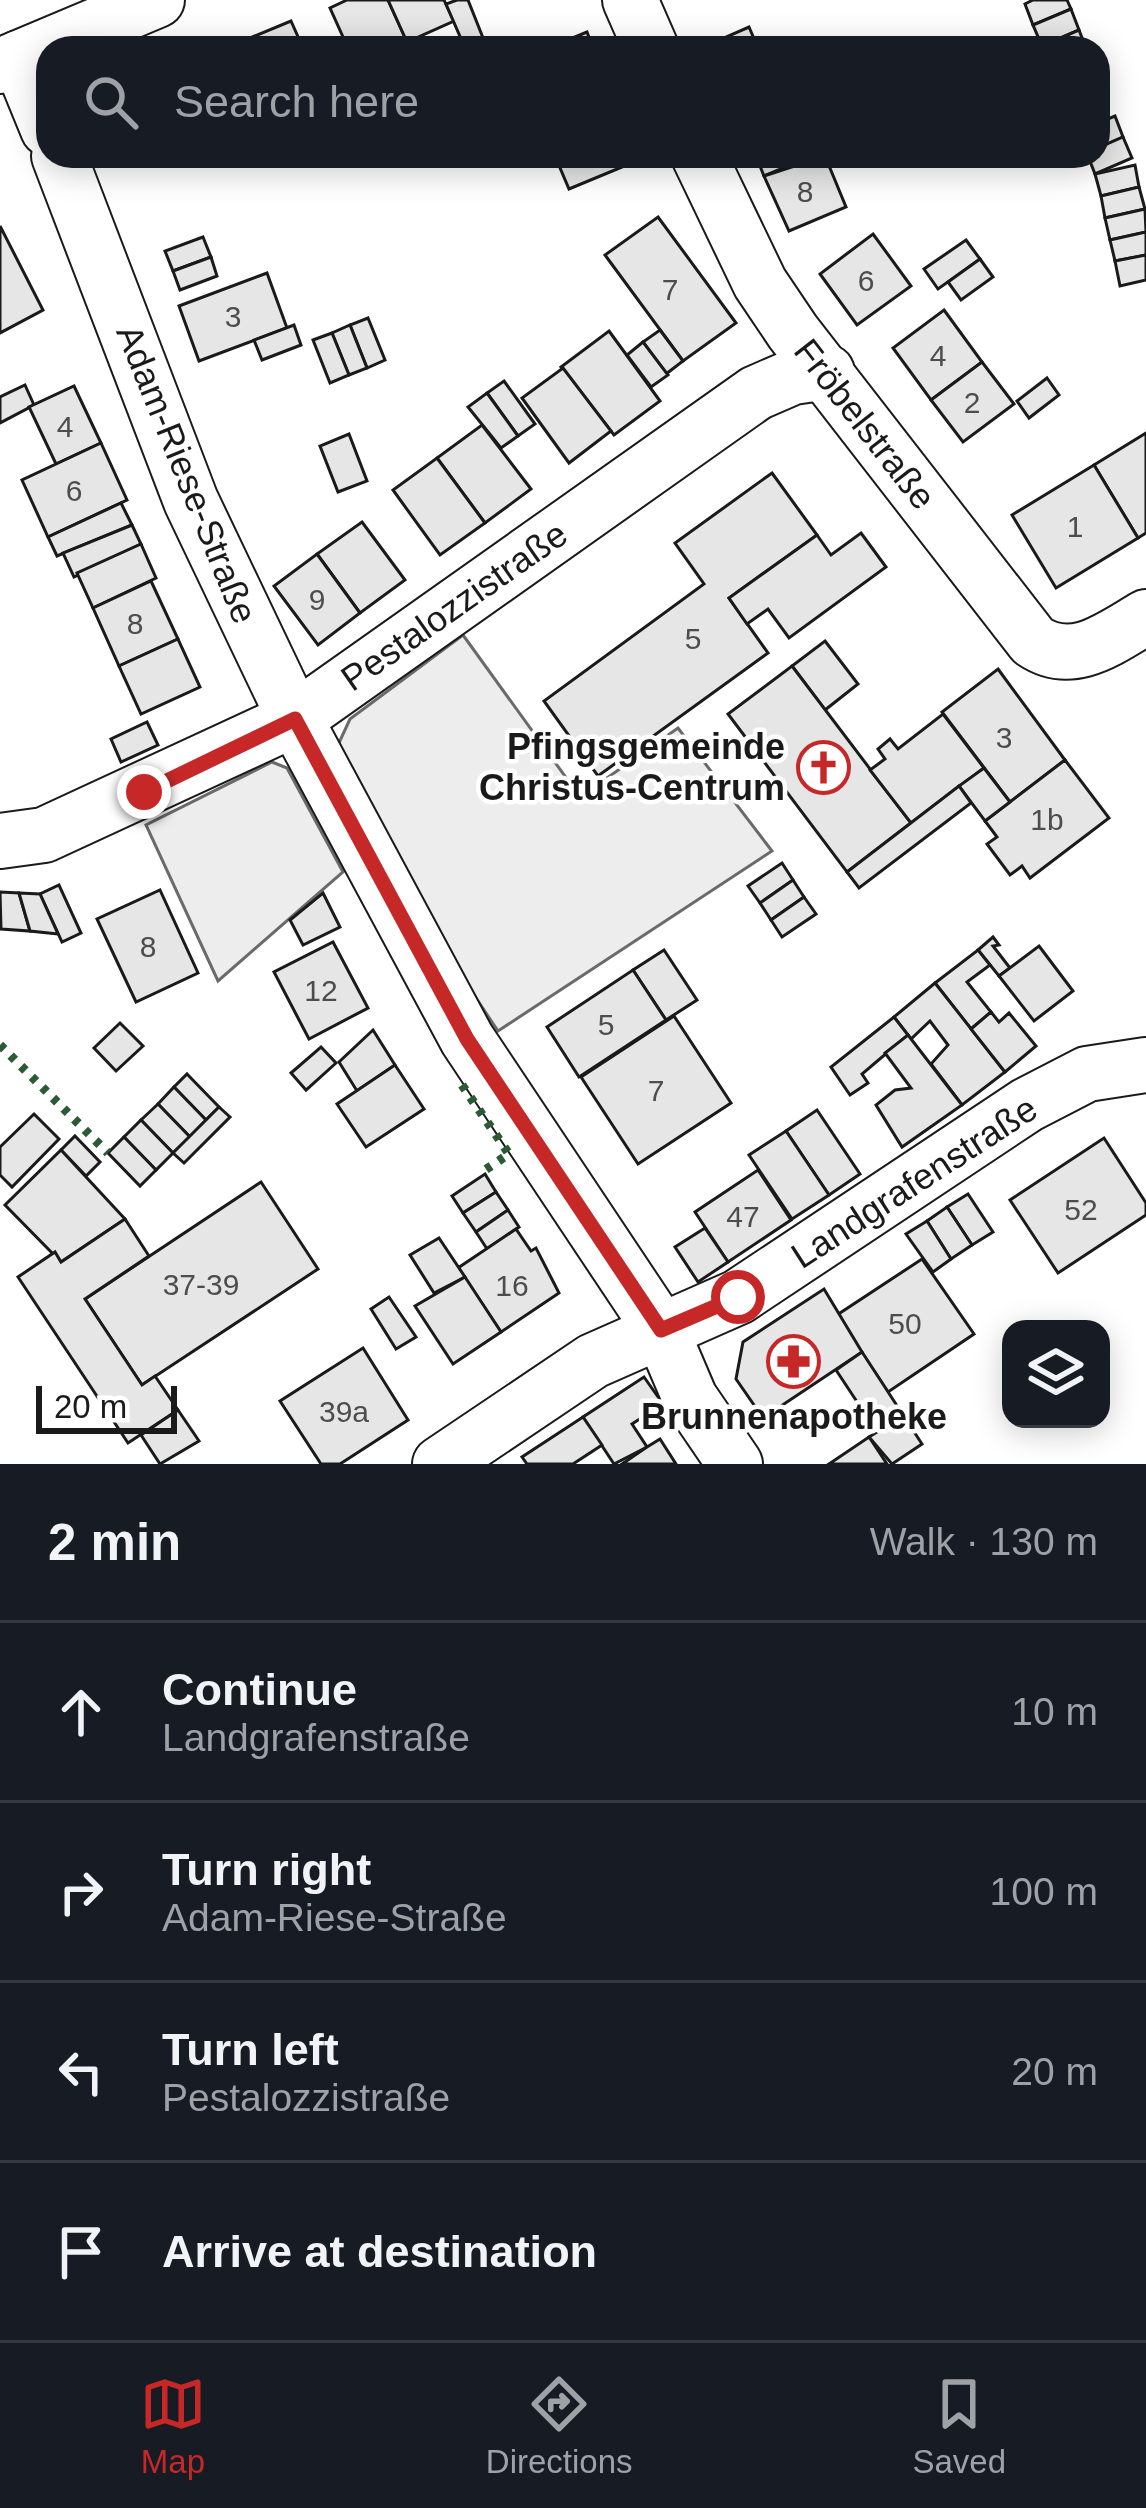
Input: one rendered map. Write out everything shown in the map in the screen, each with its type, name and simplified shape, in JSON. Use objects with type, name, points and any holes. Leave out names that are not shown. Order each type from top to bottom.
[{"type":"street","points":[[71,36],[157,0]]},
{"type":"street","points":[[630,0],[646,36]]},
{"type":"street","points":[[9,62],[36,108]]},
{"type":"street","name":"Adam-Riese-Straße","points":[[64,168],[191,501],[295,719],[467,1039],[661,1330],[690,1398],[735,1464]]},
{"type":"street","name":"Fröbelstraße","points":[[705,168],[760,283],[1033,641],[1048,651],[1072,653],[1146,617]]},
{"type":"street","name":"Pestalozzistraße","points":[[0,841],[44,835],[295,719],[756,393],[793,377],[827,372]]},
{"type":"street","name":"Landgrafenstraße","points":[[440,1464],[592,1361],[738,1297],[1027,1105],[1087,1074],[1146,1065]]},
{"type":"shaded area","points":[[463,635],[580,797],[678,728],[772,851],[498,1031],[460,974],[338,745],[350,719]]},
{"type":"shaded area","points":[[272,762],[287,768],[343,872],[218,981],[146,825]]},
{"type":"building","points":[[347,0],[388,0],[404,36],[343,36],[330,8]]},
{"type":"building","points":[[388,0],[444,0],[454,21],[420,36],[404,36]]},
{"type":"building","points":[[468,0],[482,36],[460,36],[446,4]]},
{"type":"building","points":[[1067,0],[1071,9],[1033,25],[1025,4]]},
{"type":"building","points":[[1071,9],[1079,30],[1065,36],[1038,36],[1033,25]]},
{"type":"building","points":[[291,21],[298,36],[255,36]]},
{"type":"building","points":[[749,27],[753,36],[728,36]]},
{"type":"building","points":[[1115,116],[1123,137],[1110,143],[1110,118]]},
{"type":"building","points":[[1123,137],[1132,158],[1110,168],[1110,143]]},
{"type":"building","points":[[1135,165],[1139,187],[1101,196],[1095,174]]},
{"type":"building","points":[[560,168],[620,168],[569,189]]},
{"type":"building","points":[[788,168],[830,168],[846,207],[789,231],[764,176]]},
{"type":"building","points":[[1139,187],[1145,209],[1105,218],[1101,196]]},
{"type":"building","points":[[1145,209],[1146,232],[1110,240],[1105,218]]},
{"type":"building","points":[[658,217],[736,323],[683,361],[605,255]]},
{"type":"building","points":[[0,226],[43,310],[0,333]]},
{"type":"building","points":[[1146,232],[1146,255],[1115,261],[1110,240]]},
{"type":"building","points":[[873,234],[911,286],[857,325],[820,274]]},
{"type":"building","points":[[203,237],[211,257],[173,271],[165,251]]},
{"type":"building","points":[[966,240],[980,259],[938,289],[924,269]]},
{"type":"building","points":[[1146,255],[1146,280],[1120,286],[1115,261]]},
{"type":"building","points":[[211,257],[217,276],[180,290],[173,271]]},
{"type":"building","points":[[980,259],[993,277],[961,300],[948,282]]},
{"type":"building","points":[[267,273],[287,328],[199,361],[179,306]]},
{"type":"building","points":[[944,310],[982,362],[931,400],[893,348]]},
{"type":"building","points":[[368,318],[385,360],[367,368],[350,325]]},
{"type":"building","points":[[294,325],[301,345],[262,360],[254,340]]},
{"type":"building","points":[[350,325],[367,368],[349,375],[332,333]]},
{"type":"building","points":[[660,330],[683,361],[666,374],[643,342]]},
{"type":"building","points":[[609,331],[660,401],[614,435],[561,367]]},
{"type":"building","points":[[332,333],[349,375],[330,383],[313,340]]},
{"type":"building","points":[[643,342],[668,375],[651,387],[627,355]]},
{"type":"building","points":[[982,362],[1014,404],[963,442],[931,400]]},
{"type":"building","points":[[563,368],[611,431],[569,463],[522,398]]},
{"type":"building","points":[[1047,378],[1059,395],[1029,418],[1017,401]]},
{"type":"building","points":[[504,381],[535,424],[518,436],[487,393]]},
{"type":"building","points":[[25,385],[34,405],[0,423],[0,397]]},
{"type":"building","points":[[74,386],[101,443],[56,464],[29,407]]},
{"type":"building","points":[[487,393],[518,436],[501,448],[468,407]]},
{"type":"building","points":[[482,425],[531,489],[485,523],[437,458]]},
{"type":"building","points":[[1146,433],[1146,533],[1138,538],[1094,465]]},
{"type":"building","points":[[349,434],[367,481],[338,492],[320,446]]},
{"type":"building","points":[[101,443],[127,500],[48,537],[22,480]]},
{"type":"building","points":[[437,458],[485,523],[440,555],[393,490]]},
{"type":"building","points":[[1094,465],[1138,538],[1056,588],[1012,515]]},
{"type":"building","points":[[772,473],[817,535],[729,598],[768,653],[598,776],[544,701],[704,584],[675,543]]},
{"type":"building","points":[[121,503],[132,525],[57,556],[48,537]]},
{"type":"building","points":[[362,522],[405,580],[360,613],[317,554]]},
{"type":"building","points":[[132,525],[141,544],[74,577],[63,553]]},
{"type":"building","points":[[861,533],[886,567],[789,638],[768,609],[747,624],[729,598],[817,535],[831,555]]},
{"type":"building","points":[[141,544],[156,578],[93,608],[77,573]]},
{"type":"building","points":[[317,554],[360,613],[318,645],[274,586]]},
{"type":"building","points":[[151,581],[178,639],[119,666],[93,608]]},
{"type":"building","points":[[178,639],[200,687],[141,714],[119,666]]},
{"type":"building","points":[[825,641],[858,684],[825,710],[792,666]]},
{"type":"building","points":[[792,666],[911,823],[847,872],[728,714]]},
{"type":"building","points":[[998,669],[1065,760],[1010,802],[942,712]]},
{"type":"building","points":[[943,714],[984,768],[911,823],[870,770],[885,759],[878,749],[890,739],[898,749]]},
{"type":"building","points":[[147,722],[158,745],[121,762],[111,739]]},
{"type":"building","points":[[1065,760],[1109,818],[1030,878],[1022,866],[1010,875],[987,844],[997,837],[985,821]]},
{"type":"building","points":[[984,768],[1010,802],[985,821],[959,786]]},
{"type":"building","points":[[959,786],[971,803],[859,888],[847,872]]},
{"type":"building","points":[[782,863],[793,880],[760,903],[748,886]]},
{"type":"building","points":[[793,880],[804,897],[771,920],[760,903]]},
{"type":"building","points":[[59,885],[81,933],[62,942],[40,894]]},
{"type":"building","points":[[160,890],[198,973],[136,1002],[97,919]]},
{"type":"building","points":[[0,892],[19,893],[30,931],[1,929]]},
{"type":"building","points":[[19,893],[40,894],[58,934],[30,931]]},
{"type":"building","points":[[323,893],[340,927],[303,945],[290,920]]},
{"type":"building","points":[[804,897],[816,914],[782,937],[771,920]]},
{"type":"building","points":[[993,937],[999,945],[993,946],[1010,968],[999,976],[978,950]]},
{"type":"building","points":[[333,942],[368,1008],[309,1039],[274,972]]},
{"type":"building","points":[[1039,946],[1073,991],[1034,1021],[999,976]]},
{"type":"building","points":[[664,950],[697,1000],[666,1020],[633,970]]},
{"type":"building","points":[[978,950],[990,965],[967,982],[991,1012],[971,1029],[935,983]]},
{"type":"building","points":[[633,970],[666,1020],[579,1077],[547,1027]]},
{"type":"building","points":[[935,983],[1005,1072],[962,1105],[931,1064],[948,1045],[930,1021],[911,1039],[894,1017]]},
{"type":"building","points":[[991,1012],[999,1022],[1009,1013],[1036,1046],[1005,1072],[971,1029]]},
{"type":"building","points":[[674,1016],[731,1103],[638,1164],[581,1077]]},
{"type":"building","points":[[894,1017],[908,1035],[862,1074],[868,1083],[850,1095],[831,1067]]},
{"type":"building","points":[[120,1023],[143,1046],[116,1071],[94,1048]]},
{"type":"building","points":[[373,1030],[395,1065],[357,1091],[339,1062]]},
{"type":"building","points":[[908,1035],[962,1105],[902,1147],[876,1105],[895,1090],[911,1088],[885,1053]]},
{"type":"building","points":[[321,1047],[336,1063],[306,1090],[291,1073]]},
{"type":"building","points":[[395,1065],[424,1109],[366,1147],[337,1104]]},
{"type":"building","points":[[187,1074],[219,1107],[206,1120],[174,1087]]},
{"type":"building","points":[[174,1087],[206,1120],[190,1137],[158,1104]]},
{"type":"building","points":[[158,1104],[190,1137],[173,1153],[141,1120]]},
{"type":"building","points":[[219,1107],[230,1117],[184,1163],[173,1153]]},
{"type":"building","points":[[817,1110],[860,1174],[829,1195],[786,1131]]},
{"type":"building","points":[[34,1114],[59,1139],[12,1187],[0,1175],[0,1147]]},
{"type":"building","points":[[141,1120],[173,1153],[156,1170],[124,1137]]},
{"type":"building","points":[[786,1131],[829,1195],[792,1219],[749,1155]]},
{"type":"building","points":[[75,1136],[100,1162],[86,1176],[61,1150]]},
{"type":"building","points":[[124,1137],[156,1170],[140,1186],[108,1153]]},
{"type":"building","points":[[1104,1138],[1146,1203],[1146,1215],[1058,1273],[1010,1200]]},
{"type":"building","points":[[61,1150],[125,1219],[61,1262],[5,1205]]},
{"type":"building","points":[[758,1170],[791,1220],[728,1262],[695,1212]]},
{"type":"building","points":[[485,1174],[496,1192],[463,1213],[452,1196]]},
{"type":"building","points":[[261,1182],[318,1269],[142,1385],[85,1299]]},
{"type":"building","points":[[496,1192],[508,1210],[476,1232],[463,1213]]},
{"type":"building","points":[[968,1194],[993,1232],[972,1245],[947,1207]]},
{"type":"building","points":[[947,1207],[972,1245],[951,1259],[927,1221]]},
{"type":"building","points":[[508,1210],[519,1227],[487,1249],[476,1232]]},
{"type":"building","points":[[125,1219],[149,1256],[85,1299],[142,1385],[155,1376],[178,1410],[128,1443],[18,1277],[55,1252],[61,1262]]},
{"type":"building","points":[[927,1221],[951,1259],[933,1272],[906,1234]]},
{"type":"building","points":[[705,1228],[728,1262],[698,1282],[675,1247]]},
{"type":"building","points":[[516,1229],[531,1251],[536,1248],[559,1293],[501,1332],[458,1268]]},
{"type":"building","points":[[439,1238],[465,1277],[434,1293],[410,1255]]},
{"type":"building","points":[[922,1259],[974,1334],[888,1392],[837,1315]]},
{"type":"building","points":[[465,1277],[501,1332],[453,1364],[415,1306]]},
{"type":"building","name":"Brunnenapotheke","points":[[824,1289],[862,1352],[763,1418],[736,1379],[743,1342]]},
{"type":"building","points":[[389,1297],[416,1337],[396,1349],[371,1309]]},
{"type":"building","points":[[363,1348],[408,1420],[340,1464],[321,1464],[280,1401]]},
{"type":"building","points":[[862,1352],[922,1444],[892,1464],[869,1437],[877,1432],[836,1370]]},
{"type":"building","points":[[644,1377],[663,1404],[632,1424],[647,1447],[614,1464],[583,1417]]},
{"type":"building","points":[[178,1410],[199,1441],[160,1464],[141,1435]]},
{"type":"building","points":[[583,1417],[602,1445],[573,1464],[527,1464],[522,1457]]},
{"type":"building","points":[[869,1437],[887,1464],[829,1464]]},
{"type":"building","points":[[660,1439],[676,1464],[622,1464],[647,1447]]},
{"type":"hedge","points":[[0,1045],[108,1153]]},
{"type":"hedge","points":[[462,1085],[509,1154],[482,1172]]},
{"type":"place","name":"Pfingsgemeinde Christus-Centrum","points":[[824,767]]},
{"type":"place","name":"Brunnenapotheke","points":[[794,1361]]},
{"type":"route","points":[[144,792],[295,719],[467,1039],[661,1330],[738,1297]]}]
